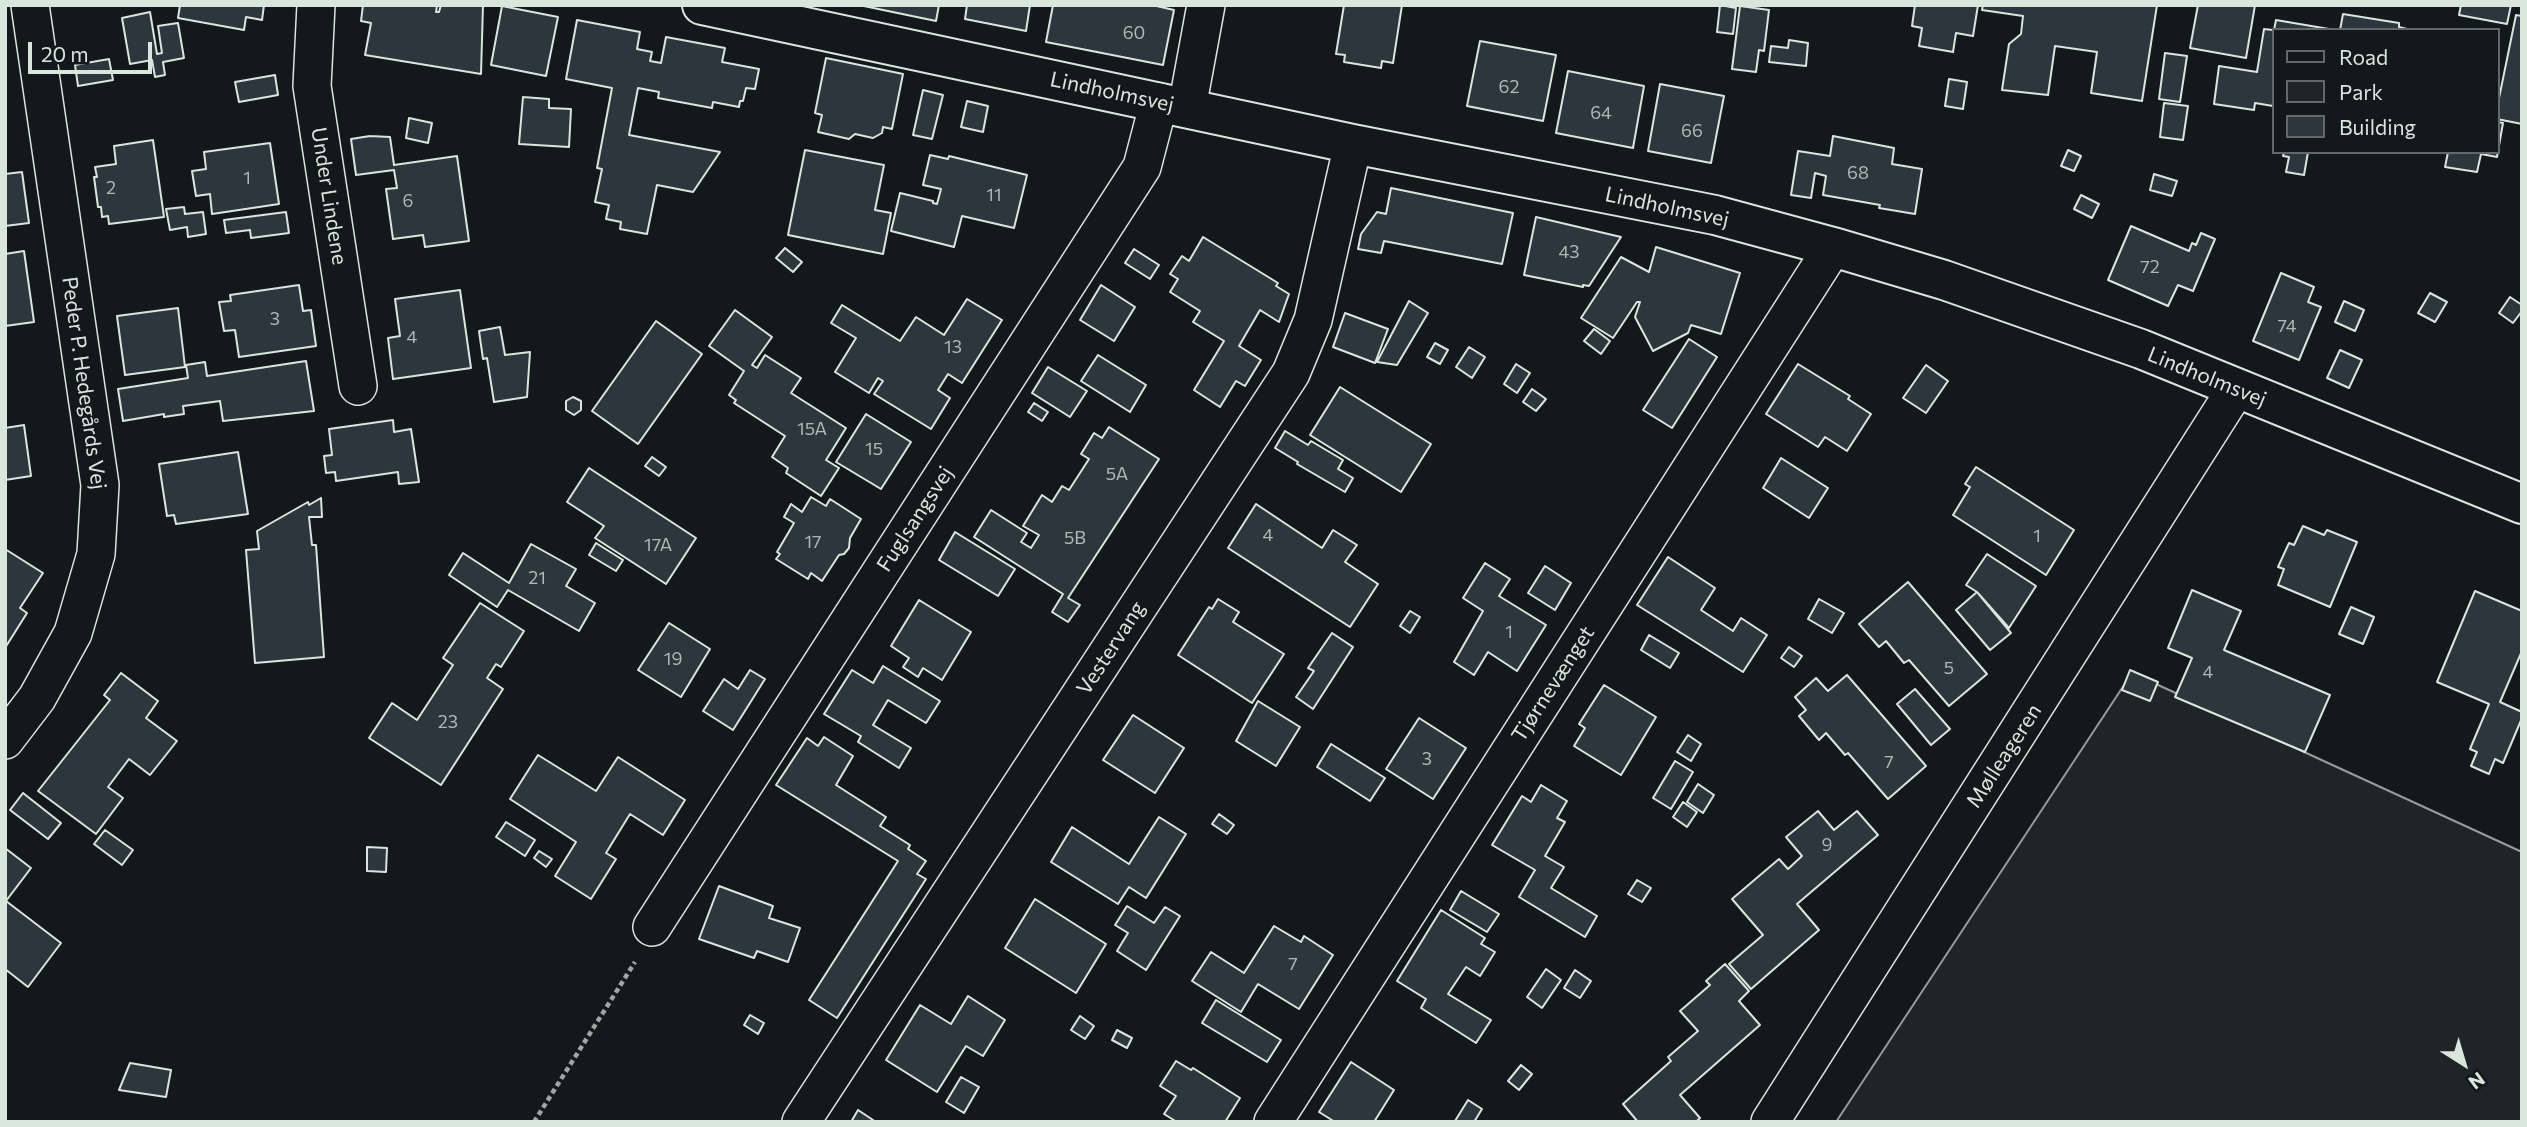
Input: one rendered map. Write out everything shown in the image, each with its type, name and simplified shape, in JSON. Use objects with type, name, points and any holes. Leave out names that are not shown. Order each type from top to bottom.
[{"type":"street","name":"Peder P. Hedegårds Vej","points":[[5,740],[37,698],[73,633],[96,554],[100,485],[30,5]]},
{"type":"street","name":"Under Lindene","points":[[316,5],[312,86],[358,386]]},
{"type":"street","name":"Lindholmsvej","points":[[702,5],[783,13],[1353,145],[1715,215],[1833,247],[1944,280],[2141,349],[2522,504]]},
{"type":"street","name":"Fuglsangsvej","points":[[652,927],[1142,167],[1173,105],[1206,5]]},
{"type":"street","name":"Vestervang","points":[[801,1122],[1290,373],[1313,320],[1353,145]]},
{"type":"street","name":"Tjørnevænget","points":[[1273,1122],[1833,247]]},
{"type":"street","name":"Mølleageren","points":[[1770,1122],[2236,389]]},
{"type":"path","points":[[534,1122],[645,946],[652,927]]},
{"type":"green space","points":[[2132,673],[2522,852],[2522,1122],[1836,1122]]},
{"type":"building","points":[[180,5],[264,5],[262,20],[246,17],[244,30],[178,18]]},
{"type":"building","points":[[363,5],[433,5],[437,6],[436,12],[439,12],[441,5],[483,5],[481,74],[365,55],[371,23],[361,21]]},
{"type":"building","points":[[859,5],[939,5],[936,21]]},
{"type":"building","points":[[967,5],[1030,5],[1026,31],[965,19]]},
{"type":"building","points":[[1053,5],[1152,5],[1174,10],[1163,65],[1046,42]]},
{"type":"building","points":[[1344,5],[1402,5],[1393,63],[1382,61],[1381,68],[1344,62],[1345,55],[1336,54]]},
{"type":"building","points":[[1720,5],[1736,8],[1733,34],[1717,32]]},
{"type":"building","points":[[1915,5],[1978,5],[1973,36],[1956,33],[1953,52],[1919,46],[1922,28],[1912,26]]},
{"type":"building","points":[[1983,5],[2157,5],[2142,101],[2091,93],[2097,52],[2055,46],[2048,95],[2002,90],[2009,44],[2021,34],[2023,16],[1982,10]]},
{"type":"building","points":[[2198,5],[2255,5],[2246,58],[2190,48]]},
{"type":"building","points":[[2461,5],[2511,5],[2507,24],[2459,15]]},
{"type":"building","points":[[502,6],[558,17],[546,76],[491,65]]},
{"type":"building","points":[[1740,6],[1769,10],[1764,51],[1759,50],[1756,72],[1732,69]]},
{"type":"building","points":[[150,12],[157,54],[162,53],[158,26],[178,23],[184,58],[163,62],[165,75],[155,77],[152,60],[130,64],[122,18]]},
{"type":"building","points":[[2343,14],[2399,23],[2399,27],[2403,28],[2340,28]]},
{"type":"building","points":[[2516,15],[2522,16],[2522,124],[2499,119],[2499,98]]},
{"type":"building","points":[[577,20],[640,32],[637,49],[652,52],[650,61],[661,63],[666,37],[725,48],[722,62],[759,69],[755,89],[746,88],[739,107],[713,102],[712,108],[658,98],[659,92],[638,88],[629,135],[720,152],[693,192],[657,185],[647,234],[620,229],[621,222],[606,219],[609,205],[595,202],[602,169],[597,168],[612,88],[566,79]]},
{"type":"building","points":[[2276,20],[2323,28],[2274,28]]},
{"type":"building","points":[[2264,29],[2272,30],[2272,106],[2255,103],[2254,110],[2214,104],[2219,66],[2257,72]]},
{"type":"building","points":[[1789,40],[1808,43],[1806,66],[1769,62],[1771,46],[1788,48]]},
{"type":"building","points":[[1480,41],[1556,55],[1543,121],[1467,106]]},
{"type":"building","points":[[2165,53],[2187,56],[2180,102],[2159,99]]},
{"type":"building","points":[[826,58],[903,74],[892,129],[883,127],[882,133],[873,138],[855,134],[849,139],[818,132],[822,115],[815,113]]},
{"type":"building","points":[[109,59],[113,80],[78,86],[75,65]]},
{"type":"building","points":[[1568,71],[1644,86],[1633,148],[1556,133]]},
{"type":"building","points":[[275,75],[278,95],[239,102],[235,82]]},
{"type":"building","points":[[1949,79],[1967,82],[1963,109],[1945,106]]},
{"type":"building","points":[[1660,84],[1724,96],[1711,163],[1648,151]]},
{"type":"building","points":[[923,90],[943,95],[932,139],[913,135]]},
{"type":"building","points":[[523,97],[549,99],[549,108],[571,109],[569,147],[519,144]]},
{"type":"building","points":[[967,101],[988,106],[983,132],[961,127]]},
{"type":"building","points":[[2164,103],[2188,106],[2183,140],[2160,137]]},
{"type":"building","points":[[409,118],[432,123],[428,143],[406,138]]},
{"type":"building","points":[[2499,122],[2503,123],[2499,146]]},
{"type":"building","points":[[1833,136],[1894,148],[1892,164],[1922,169],[1915,214],[1823,195],[1826,176],[1815,173],[1811,198],[1791,195],[1798,151],[1830,156]]},
{"type":"building","points":[[390,137],[394,165],[457,156],[469,241],[425,247],[423,235],[393,239],[386,189],[397,188],[394,170],[356,175],[351,139]]},
{"type":"building","points":[[153,140],[164,217],[109,224],[108,216],[102,217],[101,207],[98,207],[95,167],[116,164],[114,146]]},
{"type":"building","points":[[270,143],[279,204],[212,214],[210,194],[196,196],[192,171],[206,169],[204,152]]},
{"type":"building","points":[[805,150],[884,165],[875,210],[891,213],[883,254],[788,235]]},
{"type":"building","points":[[2068,150],[2081,156],[2074,171],[2061,166]]},
{"type":"building","points":[[2308,154],[2304,175],[2286,172],[2289,157],[2283,156]]},
{"type":"building","points":[[2448,154],[2481,154],[2477,172],[2445,167]]},
{"type":"building","points":[[930,155],[948,159],[949,156],[1027,175],[1014,228],[962,216],[954,247],[891,231],[900,193],[937,204],[941,189],[923,185]]},
{"type":"building","points":[[22,172],[29,223],[5,226],[5,174]]},
{"type":"building","points":[[2154,174],[2177,181],[2172,196],[2150,190]]},
{"type":"building","points":[[1391,188],[1513,213],[1502,264],[1384,241],[1381,253],[1358,249],[1361,234],[1377,212],[1386,214]]},
{"type":"building","points":[[2081,195],[2099,204],[2092,218],[2074,209]]},
{"type":"building","points":[[184,207],[185,214],[203,212],[206,234],[188,237],[187,227],[170,230],[166,209]]},
{"type":"building","points":[[286,212],[289,233],[251,238],[250,230],[226,233],[224,220]]},
{"type":"building","points":[[1536,217],[1621,237],[1589,286],[1524,275]]},
{"type":"building","points":[[2131,226],[2189,251],[2192,243],[2196,245],[2201,233],[2215,239],[2193,291],[2178,285],[2168,306],[2108,280]]},
{"type":"building","points":[[1203,237],[1278,283],[1276,286],[1289,294],[1279,322],[1260,310],[1239,346],[1261,360],[1245,386],[1236,381],[1220,407],[1194,390],[1224,341],[1193,322],[1200,311],[1170,292],[1178,279],[1170,274],[1182,256],[1189,261]]},
{"type":"building","points":[[1656,247],[1740,273],[1721,334],[1691,325],[1688,333],[1653,351],[1635,317],[1640,302],[1637,302],[1613,338],[1581,318],[1621,257],[1649,272]]},
{"type":"building","points":[[785,248],[802,262],[793,272],[776,258]]},
{"type":"building","points":[[1134,249],[1159,265],[1150,279],[1125,263]]},
{"type":"building","points":[[24,251],[34,322],[5,326],[5,254]]},
{"type":"building","points":[[2281,273],[2314,287],[2308,302],[2321,307],[2299,360],[2253,341]]},
{"type":"building","points":[[299,285],[303,311],[311,310],[316,346],[239,357],[235,330],[224,331],[219,302],[231,301],[230,295]]},
{"type":"building","points":[[1101,285],[1135,307],[1114,341],[1080,320]]},
{"type":"building","points":[[460,290],[471,368],[393,379],[388,338],[400,336],[395,299]]},
{"type":"building","points":[[2430,293],[2447,302],[2435,322],[2418,313]]},
{"type":"building","points":[[2510,297],[2522,305],[2522,311],[2513,323],[2499,313]]},
{"type":"building","points":[[967,299],[1002,320],[962,383],[948,374],[938,390],[950,398],[931,429],[874,394],[883,381],[878,378],[869,393],[835,372],[856,338],[831,323],[842,305],[900,341],[916,317],[944,335]]},
{"type":"building","points":[[1409,301],[1428,313],[1397,365],[1377,362]]},
{"type":"building","points":[[2344,301],[2364,310],[2355,331],[2335,322]]},
{"type":"building","points":[[178,308],[185,367],[125,375],[117,316]]},
{"type":"building","points":[[735,310],[772,337],[752,365],[757,368],[765,355],[801,378],[791,393],[846,428],[826,460],[839,468],[821,496],[786,473],[788,468],[772,457],[785,436],[734,403],[736,400],[729,395],[744,371],[709,346]]},
{"type":"building","points":[[1345,313],[1388,329],[1375,363],[1333,347]]},
{"type":"building","points":[[656,321],[702,354],[638,444],[592,411]]},
{"type":"building","points":[[500,327],[505,355],[530,352],[527,397],[494,402],[487,358],[483,359],[479,331]]},
{"type":"building","points":[[1594,329],[1610,341],[1601,354],[1584,341]]},
{"type":"building","points":[[1689,339],[1717,357],[1672,428],[1643,410]]},
{"type":"building","points":[[1435,343],[1448,350],[1440,364],[1427,357]]},
{"type":"building","points":[[1469,347],[1485,357],[1472,378],[1456,367]]},
{"type":"building","points":[[2340,350],[2362,360],[2349,388],[2327,378]]},
{"type":"building","points":[[1098,355],[1146,385],[1130,412],[1081,381]]},
{"type":"building","points":[[306,361],[314,411],[223,421],[220,401],[183,406],[184,414],[164,417],[164,414],[123,421],[118,389],[188,378],[186,365],[205,362],[207,376]]},
{"type":"building","points":[[1516,364],[1530,373],[1517,393],[1504,384]]},
{"type":"building","points":[[1798,364],[1850,396],[1848,399],[1871,414],[1847,451],[1825,437],[1818,447],[1766,414]]},
{"type":"building","points":[[1926,365],[1948,381],[1926,413],[1903,398]]},
{"type":"building","points":[[1048,367],[1087,391],[1070,417],[1032,393]]},
{"type":"building","points":[[1340,387],[1431,444],[1401,492],[1310,435]]},
{"type":"building","points":[[1532,389],[1546,399],[1536,411],[1523,402]]},
{"type":"building","points":[[573,397],[581,401],[581,410],[574,415],[566,410],[566,401]]},
{"type":"building","points":[[1034,403],[1048,412],[1042,421],[1028,412]]},
{"type":"building","points":[[866,414],[911,442],[881,489],[836,462]]},
{"type":"building","points":[[393,420],[394,432],[411,429],[419,482],[399,484],[398,472],[336,481],[335,472],[326,473],[324,456],[332,455],[329,429]]},
{"type":"building","points":[[24,425],[31,476],[5,480],[5,428]]},
{"type":"building","points":[[1109,427],[1159,459],[1068,598],[1080,605],[1068,622],[1052,612],[1063,594],[974,537],[991,510],[1027,533],[1021,542],[1031,548],[1039,535],[1023,526],[1042,495],[1052,502],[1062,486],[1069,490],[1089,459],[1081,454],[1094,433],[1102,438]]},
{"type":"building","points":[[1285,431],[1308,445],[1311,441],[1343,460],[1338,469],[1353,478],[1345,492],[1275,448]]},
{"type":"building","points":[[238,452],[248,514],[176,524],[174,515],[167,516],[159,464]]},
{"type":"building","points":[[652,457],[666,467],[659,476],[645,466]]},
{"type":"building","points":[[1781,458],[1828,488],[1809,518],[1763,488]]},
{"type":"building","points":[[1976,467],[2074,530],[2046,575],[1953,515],[1970,487],[1965,484]]},
{"type":"building","points":[[589,468],[696,538],[666,584],[595,538],[604,526],[567,502]]},
{"type":"building","points":[[811,497],[826,506],[830,499],[861,519],[850,538],[849,548],[839,555],[822,581],[811,573],[808,579],[776,559],[780,554],[777,552],[794,523],[784,517],[791,504],[802,512]]},
{"type":"building","points":[[321,498],[322,517],[309,517],[312,545],[316,545],[324,657],[255,663],[246,550],[259,549],[257,531],[308,502],[309,505]]},
{"type":"building","points":[[1256,504],[1322,548],[1333,530],[1357,545],[1345,562],[1378,584],[1350,627],[1228,548]]},
{"type":"building","points":[[2303,526],[2324,535],[2327,530],[2357,542],[2330,607],[2278,585],[2284,569],[2278,567],[2289,543],[2294,545]]},
{"type":"building","points":[[955,532],[1015,569],[998,596],[939,560]]},
{"type":"building","points":[[596,543],[623,560],[616,571],[589,555]]},
{"type":"building","points":[[531,544],[576,569],[566,586],[595,603],[579,631],[508,590],[497,607],[449,575],[463,553],[509,583]]},
{"type":"building","points":[[5,549],[43,573],[20,608],[27,613],[5,648]]},
{"type":"building","points":[[1987,554],[2036,586],[2009,628],[1977,592],[1966,585]]},
{"type":"building","points":[[1668,557],[1715,588],[1701,610],[1733,631],[1741,618],[1767,635],[1743,672],[1637,605]]},
{"type":"building","points":[[1485,563],[1510,579],[1499,596],[1546,625],[1517,671],[1488,652],[1474,675],[1454,662],[1483,611],[1463,598]]},
{"type":"building","points":[[1545,566],[1571,583],[1555,610],[1528,593]]},
{"type":"building","points":[[1908,582],[1987,674],[1949,706],[1909,660],[1904,663],[1886,641],[1879,647],[1859,624]]},
{"type":"building","points":[[2192,590],[2241,611],[2224,650],[2330,695],[2305,752],[2175,697],[2192,658],[2168,648]]},
{"type":"building","points":[[2475,591],[2522,611],[2522,651],[2500,702],[2522,712],[2522,718],[2503,763],[2495,759],[2489,774],[2471,766],[2477,752],[2470,749],[2489,704],[2437,682]]},
{"type":"building","points":[[1977,592],[2011,633],[1990,650],[1956,610]]},
{"type":"building","points":[[1218,599],[1239,612],[1233,622],[1284,654],[1252,703],[1178,655],[1209,607],[1212,609]]},
{"type":"building","points":[[1819,599],[1844,613],[1832,633],[1808,619]]},
{"type":"building","points":[[919,600],[971,632],[942,680],[923,668],[918,677],[903,667],[909,658],[891,646]]},
{"type":"building","points":[[480,603],[524,631],[501,667],[496,664],[487,678],[503,689],[441,785],[369,738],[392,703],[417,720],[453,665],[443,658]]},
{"type":"building","points":[[2351,607],[2374,617],[2363,644],[2339,634]]},
{"type":"building","points":[[1410,611],[1420,617],[1410,633],[1400,626]]},
{"type":"building","points":[[669,623],[710,649],[681,697],[638,670]]},
{"type":"building","points":[[1332,633],[1353,647],[1313,709],[1296,697],[1314,671],[1308,668]]},
{"type":"building","points":[[1649,635],[1679,653],[1670,668],[1641,650]]},
{"type":"building","points":[[1789,647],[1802,656],[1794,667],[1781,658]]},
{"type":"building","points":[[883,666],[940,701],[926,723],[888,700],[873,725],[911,748],[899,768],[858,742],[861,736],[824,714],[852,670],[873,683]]},
{"type":"building","points":[[750,670],[765,679],[733,730],[703,711],[724,679],[738,689]]},
{"type":"building","points":[[2130,670],[2158,682],[2150,701],[2122,690]]},
{"type":"building","points":[[121,673],[158,701],[146,718],[177,741],[150,775],[129,759],[108,787],[123,798],[96,834],[38,791],[110,700],[104,695]]},
{"type":"building","points":[[1847,675],[1926,766],[1888,799],[1848,753],[1845,755],[1826,733],[1819,740],[1799,716],[1806,710],[1795,697],[1816,678],[1828,691]]},
{"type":"building","points":[[1604,685],[1656,717],[1621,775],[1574,746],[1585,728],[1579,724]]},
{"type":"building","points":[[1915,689],[1950,729],[1931,745],[1897,704]]},
{"type":"building","points":[[1258,701],[1300,727],[1276,766],[1236,741]]},
{"type":"building","points":[[1133,715],[1184,748],[1155,793],[1103,760]]},
{"type":"building","points":[[1419,718],[1466,748],[1433,799],[1386,769]]},
{"type":"building","points":[[1688,735],[1701,744],[1691,761],[1677,752]]},
{"type":"building","points":[[824,737],[853,756],[836,785],[886,817],[880,826],[910,845],[908,849],[926,861],[917,874],[926,879],[837,1018],[809,1000],[898,861],[776,785],[807,738],[818,746]]},
{"type":"building","points":[[1331,744],[1385,778],[1370,801],[1317,767]]},
{"type":"building","points":[[538,755],[596,791],[618,757],[685,800],[663,835],[630,814],[606,853],[616,859],[591,899],[555,876],[576,842],[510,799]]},
{"type":"building","points":[[1675,761],[1693,772],[1671,809],[1653,798]]},
{"type":"building","points":[[1698,784],[1714,795],[1703,813],[1687,802]]},
{"type":"building","points":[[1541,785],[1567,801],[1557,818],[1565,822],[1545,856],[1564,867],[1551,888],[1597,916],[1585,937],[1519,897],[1535,870],[1492,845],[1522,796],[1531,802]]},
{"type":"building","points":[[23,793],[61,823],[48,839],[10,810]]},
{"type":"building","points":[[1683,802],[1697,812],[1687,827],[1673,817]]},
{"type":"building","points":[[1818,811],[1834,830],[1857,811],[1878,835],[1797,904],[1819,930],[1751,989],[1729,964],[1763,935],[1732,899],[1779,859],[1788,869],[1802,856],[1786,837]]},
{"type":"building","points":[[1219,814],[1234,825],[1227,834],[1212,824]]},
{"type":"building","points":[[1159,817],[1186,834],[1146,898],[1129,887],[1118,904],[1051,862],[1072,827],[1129,864]]},
{"type":"building","points":[[506,822],[535,840],[525,856],[496,837]]},
{"type":"building","points":[[105,830],[133,850],[122,865],[94,844]]},
{"type":"building","points":[[367,847],[387,848],[386,872],[367,871]]},
{"type":"building","points":[[5,848],[31,868],[6,901],[61,943],[28,987],[5,969]]},
{"type":"building","points":[[539,851],[552,859],[546,867],[534,858]]},
{"type":"building","points":[[1637,880],[1651,888],[1642,902],[1628,894]]},
{"type":"building","points":[[719,886],[773,906],[769,918],[800,928],[788,962],[757,951],[754,958],[699,939]]},
{"type":"building","points":[[1461,891],[1499,914],[1487,932],[1450,910]]},
{"type":"building","points":[[1035,899],[1106,944],[1076,993],[1005,948]]},
{"type":"building","points":[[1127,906],[1154,923],[1165,907],[1180,916],[1146,970],[1117,951],[1128,933],[1115,925]]},
{"type":"building","points":[[1441,910],[1485,938],[1481,944],[1495,952],[1480,976],[1466,967],[1448,994],[1491,1020],[1476,1043],[1421,1008],[1426,999],[1397,981]]},
{"type":"building","points":[[1274,926],[1301,942],[1304,936],[1333,955],[1299,1009],[1258,984],[1241,1012],[1192,981],[1211,952],[1244,973]]},
{"type":"building","points":[[1725,964],[1749,991],[1739,1001],[1760,1025],[1680,1095],[1700,1118],[1696,1122],[1638,1122],[1623,1104],[1671,1061],[1668,1057],[1698,1031],[1680,1011],[1710,985],[1706,981]]},
{"type":"building","points":[[1546,969],[1561,980],[1542,1008],[1527,997]]},
{"type":"building","points":[[1575,970],[1591,981],[1580,998],[1564,988]]},
{"type":"building","points":[[968,996],[1005,1020],[983,1056],[966,1046],[937,1092],[886,1060],[920,1005],[951,1024]]},
{"type":"building","points":[[1216,1000],[1281,1040],[1267,1062],[1202,1023]]},
{"type":"building","points":[[750,1015],[764,1023],[758,1034],[744,1025]]},
{"type":"building","points":[[1080,1016],[1094,1026],[1085,1039],[1071,1030]]},
{"type":"building","points":[[1117,1030],[1132,1038],[1127,1048],[1112,1040]]},
{"type":"building","points":[[1176,1061],[1191,1070],[1193,1068],[1240,1098],[1225,1122],[1177,1122],[1164,1114],[1176,1096],[1160,1086]]},
{"type":"building","points":[[1351,1062],[1394,1090],[1374,1122],[1335,1122],[1319,1112]]},
{"type":"building","points":[[130,1063],[171,1070],[166,1097],[119,1090]]},
{"type":"building","points":[[1521,1065],[1532,1074],[1519,1090],[1508,1081]]},
{"type":"building","points":[[961,1077],[979,1087],[964,1113],[946,1102]]},
{"type":"building","points":[[1468,1100],[1482,1109],[1474,1122],[1455,1121]]},
{"type":"building","points":[[858,1110],[876,1122],[851,1122]]}]
